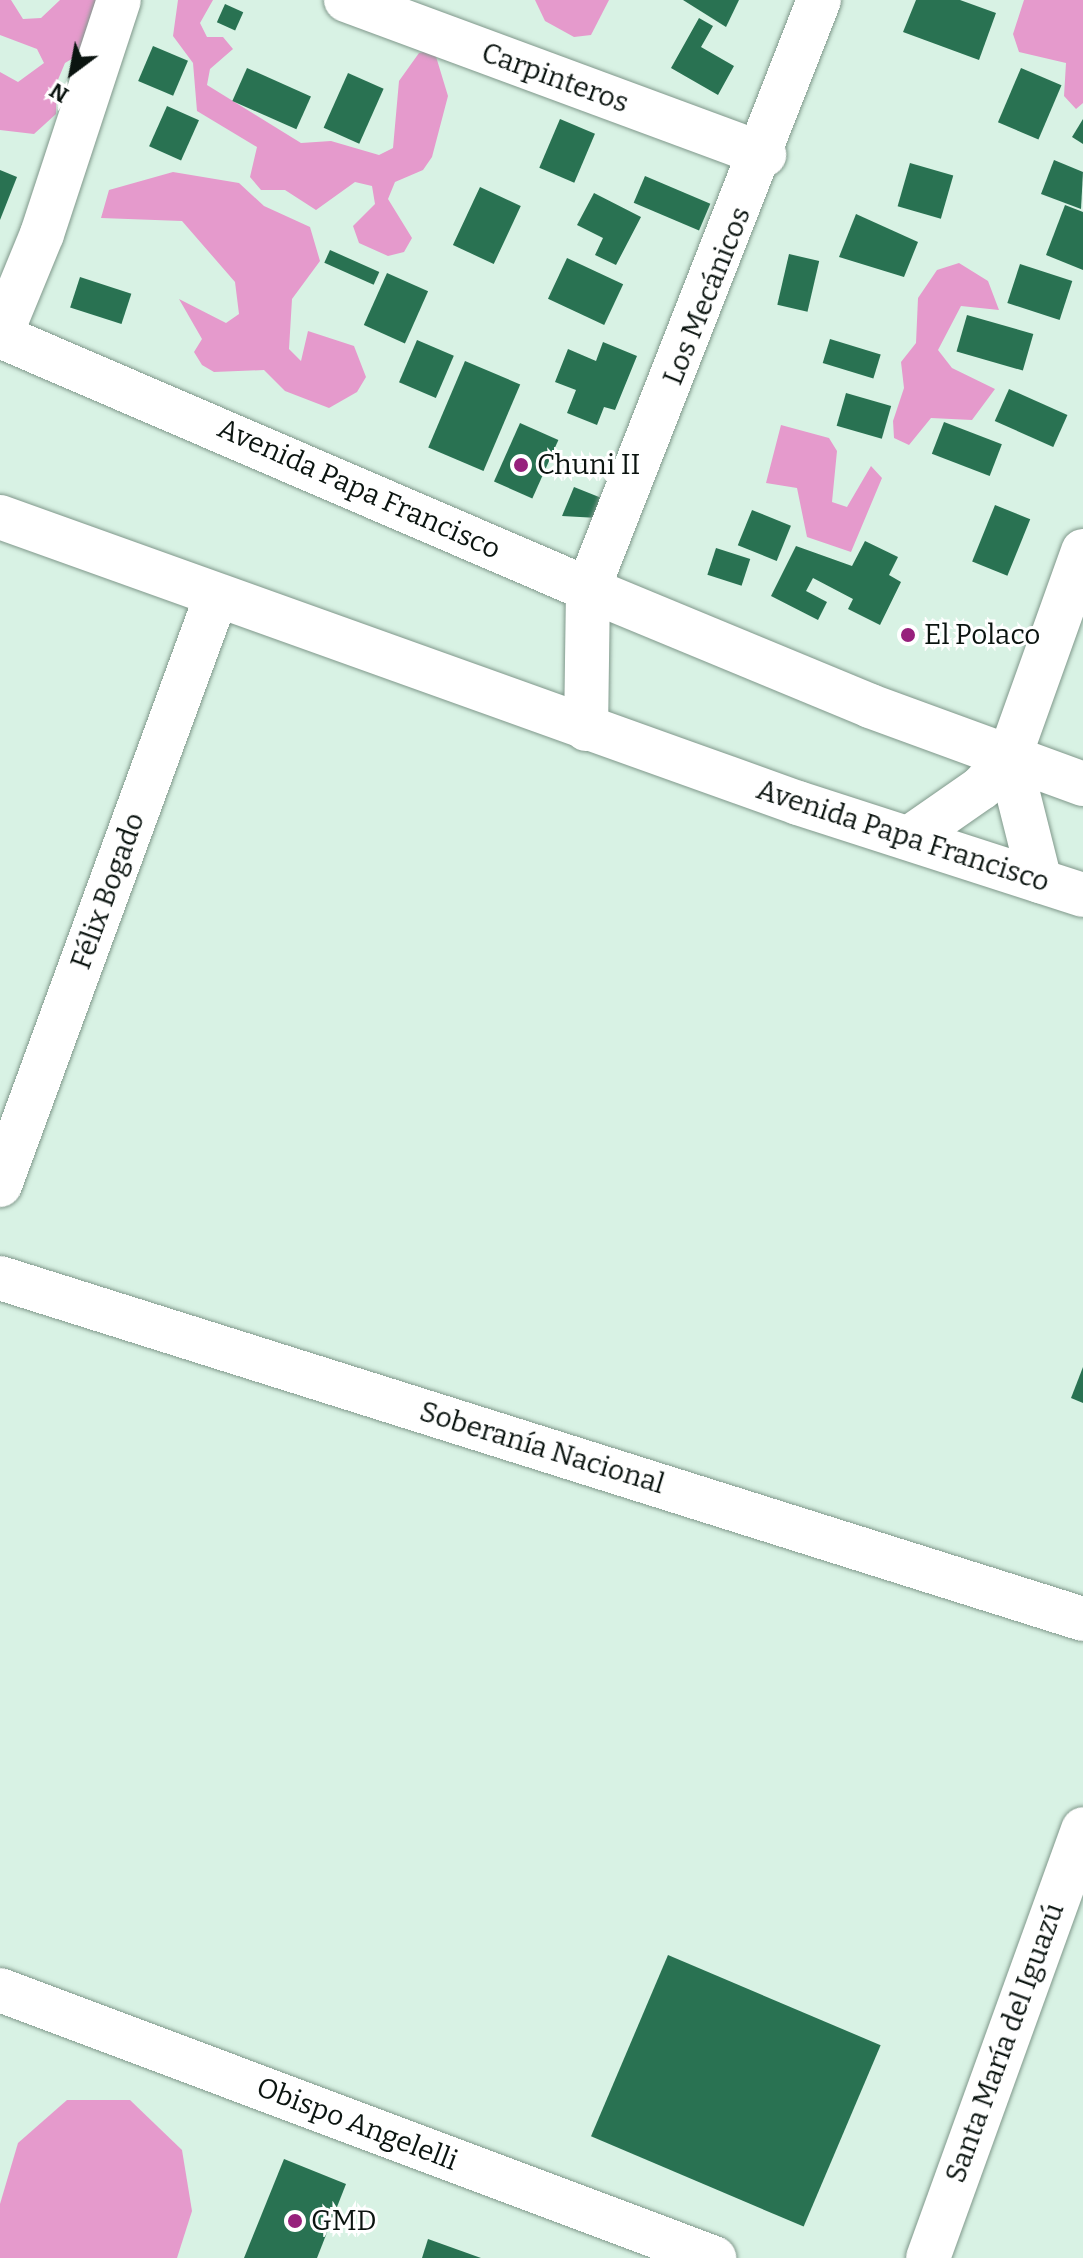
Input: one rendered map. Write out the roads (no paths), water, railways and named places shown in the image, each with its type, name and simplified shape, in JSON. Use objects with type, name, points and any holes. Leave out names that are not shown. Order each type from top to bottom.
[{"type":"street","points":[[0,336],[42,234],[119,0]]},
{"type":"street","name":"Carpinteros","points":[[346,0],[764,155]]},
{"type":"street","name":"Los Mecánicos","points":[[588,589],[764,155],[819,0]]},
{"type":"street","name":"Avenida Papa Francisco","points":[[0,336],[588,589],[1009,758],[1083,784]]},
{"type":"street","name":"Avenida Papa Francisco","points":[[0,517],[586,729],[1083,895]]},
{"type":"street","points":[[909,838],[981,788],[1009,758],[1083,551]]},
{"type":"street","points":[[586,729],[588,589]]},
{"type":"street","name":"Félix Bogado","points":[[0,1185],[216,597]]},
{"type":"street","points":[[1009,758],[1040,881]]},
{"type":"street","name":"Soberanía Nacional","points":[[0,1278],[1083,1619]]},
{"type":"street","name":"Santa María del Iguazú","points":[[928,2258],[1083,1829]]},
{"type":"street","name":"Obispo Angelelli","points":[[0,1990],[714,2258]]},
{"type":"place","name":"Chuni II","points":[[521,465]]},
{"type":"place","name":"El Polaco","points":[[908,635]]},
{"type":"place","name":"GMD","points":[[295,2221]]}]
